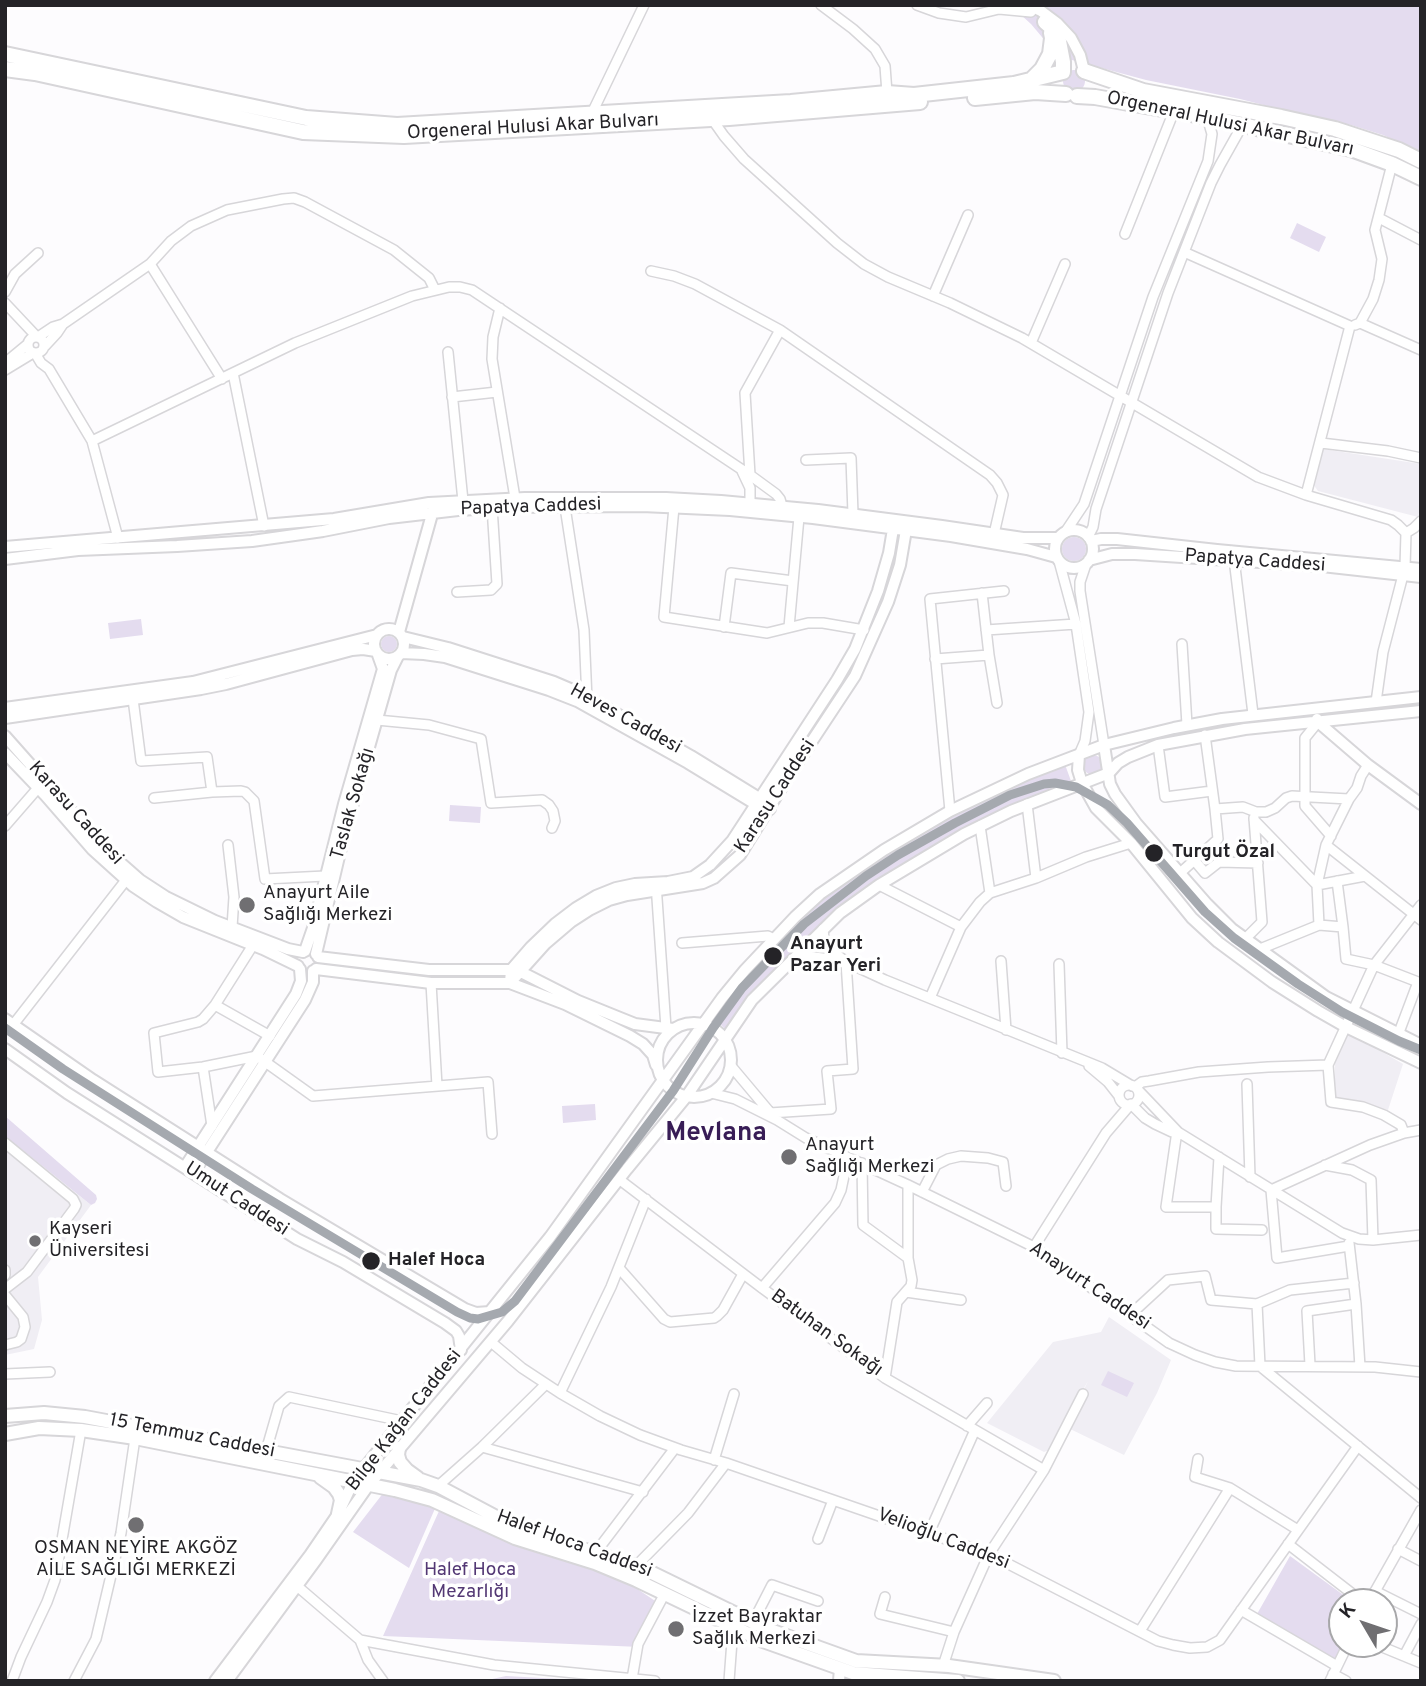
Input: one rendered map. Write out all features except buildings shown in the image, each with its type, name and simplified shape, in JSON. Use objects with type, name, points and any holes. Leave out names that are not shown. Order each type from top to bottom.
[{"type":"main road","points":[[1045,22],[1053,29],[1059,41],[1063,62],[1060,87],[1071,95],[1084,92],[1088,84],[1084,71],[1072,68],[1063,72]]},
{"type":"main road","points":[[1030,81],[1042,69],[1050,54],[1052,38],[1045,22]]},
{"type":"main road","name":"Orgeneral Hulusi Akar Bulvarı","points":[[5,54],[306,118],[397,125],[791,102],[887,93],[925,94],[1030,81],[1063,72]]},
{"type":"main road","name":"Orgeneral Hulusi Akar Bulvarı","points":[[5,69],[35,73],[303,132],[404,136],[712,118],[1035,92],[1095,97],[1243,124],[1351,149],[1421,178]]},
{"type":"main road","name":"Orgeneral Hulusi Akar Bulvarı","points":[[1084,71],[1143,91],[1335,130],[1399,150],[1421,161]]},
{"type":"main road","name":"15 Temmuz Caddesi","points":[[5,1416],[44,1413],[85,1417],[379,1472]]},
{"type":"main road","name":"15 Temmuz Caddesi","points":[[5,1434],[38,1428],[81,1430],[135,1438],[368,1486]]},
{"type":"main road","points":[[399,1448],[398,1455],[403,1466],[421,1480]]},
{"type":"main road","name":"Halef Hoca Caddesi","points":[[379,1472],[438,1486],[517,1528],[636,1566],[767,1629],[856,1661],[943,1666],[1054,1681]]},
{"type":"main road","points":[[317,1475],[339,1494],[341,1500],[338,1514]]},
{"type":"main road","name":"Halef Hoca Caddesi","points":[[368,1486],[432,1500],[515,1538],[595,1563],[840,1674],[853,1677],[958,1681]]},
{"type":"street","points":[[592,113],[644,5]]},
{"type":"street","points":[[821,5],[875,48],[885,66],[887,93]]},
{"type":"street","points":[[917,5],[939,13],[966,16],[999,9],[1027,7],[1049,17],[1064,30],[1080,55],[1084,71]]},
{"type":"street","points":[[1027,7],[1045,22]]},
{"type":"street","points":[[1125,234],[1174,111]]},
{"type":"street","points":[[1206,117],[1212,134],[1208,161],[1153,298],[1084,504],[1055,547],[1076,624],[1088,712],[1078,770],[1096,808],[1131,843],[1192,918],[1218,942],[1272,982],[1346,1027],[1421,1063]]},
{"type":"street","points":[[712,118],[744,159],[864,264],[975,314],[1031,343],[1245,471],[1273,484],[1398,524],[1406,533],[1404,571],[1383,652],[1376,702]]},
{"type":"street","points":[[1090,539],[1131,402],[1168,293],[1220,165],[1243,124]]},
{"type":"street","points":[[1360,323],[1373,299],[1381,270],[1382,259],[1375,230],[1392,164]]},
{"type":"street","points":[[5,363],[57,333],[63,324],[150,264],[171,241],[191,226],[227,211],[283,199],[294,198],[305,202],[394,250],[429,278],[435,290]]},
{"type":"street","points":[[933,296],[968,215]]},
{"type":"street","points":[[1378,218],[1421,240]]},
{"type":"street","points":[[1184,252],[1350,326],[1360,323],[1421,350]]},
{"type":"street","points":[[5,292],[15,274],[38,253]]},
{"type":"street","points":[[150,264],[222,379]]},
{"type":"street","points":[[1031,343],[1065,264]]},
{"type":"street","points":[[651,271],[674,275],[695,284],[780,330],[990,475],[1003,495],[994,534]]},
{"type":"street","points":[[92,441],[295,343],[400,301],[455,287],[472,290],[746,472],[776,494],[780,499],[781,510]]},
{"type":"street","points":[[5,303],[18,317],[48,363],[92,441],[118,538]]},
{"type":"street","points":[[500,308],[492,348],[515,498]]},
{"type":"street","points":[[1306,495],[1350,326]]},
{"type":"street","points":[[750,507],[746,472],[745,393],[780,330]]},
{"type":"street","points":[[5,370],[36,345]]},
{"type":"street","points":[[448,352],[463,501]]},
{"type":"street","points":[[233,373],[264,526]]},
{"type":"street","points":[[453,397],[497,392]]},
{"type":"street","points":[[1321,443],[1421,458]]},
{"type":"street","points":[[806,460],[852,458],[853,514]]},
{"type":"street","name":"Papatya Caddesi","points":[[5,559],[78,550],[252,541],[323,531],[463,501],[515,498],[666,498],[781,510],[853,514],[1033,539],[1062,535]]},
{"type":"street","points":[[457,592],[491,590],[497,584],[492,507]]},
{"type":"street","points":[[565,507],[584,630],[587,701]]},
{"type":"street","points":[[674,507],[664,617],[767,633],[808,623],[864,630]]},
{"type":"street","name":"Papatya Caddesi","points":[[5,547],[264,526],[430,508],[750,507]]},
{"type":"street","points":[[5,718],[226,684],[352,650],[363,649],[386,659],[394,658],[400,655],[404,645],[398,633],[430,508]]},
{"type":"street","name":"Papatya Caddesi","points":[[781,510],[800,517],[1016,546],[1057,559]]},
{"type":"street","points":[[789,627],[800,517]]},
{"type":"street","points":[[1406,533],[1421,521]]},
{"type":"street","name":"Karasu Caddesi","points":[[656,887],[693,877],[717,858],[758,802],[837,680],[864,630],[882,580],[893,529]]},
{"type":"street","name":"Karasu Caddesi","points":[[5,736],[107,851],[128,871],[173,901],[288,949],[429,970],[516,971],[531,947],[555,924],[586,902],[616,888],[635,884],[656,887],[694,885],[714,878],[740,855],[855,676],[888,602],[900,565],[906,530]]},
{"type":"street","points":[[1062,535],[1076,530],[1085,533],[1090,539],[1093,551],[1080,582],[1080,591],[1110,784],[1115,794],[1136,823],[1207,904],[1245,939],[1326,997],[1421,1045]]},
{"type":"street","name":"Papatya Caddesi","points":[[1090,539],[1117,539],[1404,571],[1421,577]]},
{"type":"street","name":"Papatya Caddesi","points":[[1087,562],[1104,555],[1120,553],[1404,571],[1421,569]]},
{"type":"street","points":[[1057,559],[1072,568],[1087,562]]},
{"type":"street","points":[[1234,559],[1253,715]]},
{"type":"street","points":[[724,627],[731,573],[793,582]]},
{"type":"street","points":[[950,811],[930,599],[1003,591]]},
{"type":"street","points":[[982,593],[998,703]]},
{"type":"street","points":[[986,630],[1076,624]]},
{"type":"street","points":[[5,708],[192,682],[377,635],[384,630],[398,633]]},
{"type":"street","name":"Heves Caddesi","points":[[398,633],[554,682],[758,802]]},
{"type":"street","points":[[377,635],[374,643],[377,653]]},
{"type":"street","points":[[1182,644],[1187,725]]},
{"type":"street","name":"Taslak Sokağı","points":[[311,953],[313,928],[325,876],[383,669],[377,653]]},
{"type":"street","name":"Heves Caddesi","points":[[400,655],[445,657],[587,701],[735,792],[758,802]]},
{"type":"street","name":"Taslak Sokağı","points":[[311,953],[391,670],[400,655]]},
{"type":"street","points":[[935,659],[989,655]]},
{"type":"street","points":[[1421,697],[1376,702],[1317,718],[1305,738],[1305,806],[1329,841],[1365,876],[1421,920]]},
{"type":"street","points":[[134,699],[141,761],[207,757],[212,792]]},
{"type":"street","points":[[1317,718],[1421,711]]},
{"type":"street","name":"Bilge Kağan Caddesi","points":[[215,1681],[310,1555],[338,1514],[353,1482],[550,1237],[722,998],[807,905],[833,884],[907,835],[950,811],[1028,774],[1104,745],[1187,725],[1253,715],[1317,718]]},
{"type":"street","points":[[1317,718],[1368,765],[1421,804]]},
{"type":"street","name":"Bilge Kağan Caddesi","points":[[227,1681],[368,1486],[491,1342],[686,1097],[752,1000],[823,929],[879,885],[980,826],[1027,804],[1109,774],[1118,763],[1128,757],[1158,745],[1205,735],[1317,718]]},
{"type":"street","points":[[377,720],[429,725],[481,738],[491,803],[542,800],[554,814],[552,828]]},
{"type":"street","points":[[1180,873],[1218,839],[1205,735]]},
{"type":"street","points":[[1158,745],[1165,797],[1212,791]]},
{"type":"street","name":"Karasu Caddesi","points":[[5,753],[76,832],[126,880],[183,917],[253,945],[299,968]]},
{"type":"street","points":[[1319,925],[1317,885],[1329,841],[1368,765]]},
{"type":"street","points":[[5,826],[38,788]]},
{"type":"street","points":[[154,798],[241,791],[254,801],[265,879],[325,876]]},
{"type":"street","points":[[1254,816],[1271,810],[1289,797],[1349,799]]},
{"type":"street","points":[[758,802],[765,798],[769,800],[770,809]]},
{"type":"street","points":[[1027,804],[1035,878]]},
{"type":"street","points":[[1215,809],[1243,807],[1317,885]]},
{"type":"street","points":[[1245,939],[1262,922],[1254,816]]},
{"type":"street","points":[[980,826],[990,893]]},
{"type":"street","points":[[930,998],[961,927],[990,893],[1131,843]]},
{"type":"street","points":[[228,845],[234,897],[232,927]]},
{"type":"street","points":[[1194,860],[1205,873],[1219,862],[1258,863]]},
{"type":"street","points":[[1317,885],[1365,876]]},
{"type":"street","points":[[9,1022],[126,880]]},
{"type":"street","points":[[1337,881],[1346,959],[1374,965],[1419,982],[1398,1035]]},
{"type":"street","points":[[879,885],[961,927]]},
{"type":"street","points":[[656,887],[670,1029],[660,1043],[656,1065]]},
{"type":"street","points":[[1404,1133],[1401,1125],[1384,1115],[1363,1107],[1331,1102],[1328,1065],[1374,965],[1421,905]]},
{"type":"street","points":[[1260,949],[1319,925],[1343,927]]},
{"type":"street","points":[[823,929],[824,939],[830,949],[846,962],[1102,1068],[1135,1088],[1179,1132],[1348,1241],[1360,1367]]},
{"type":"street","points":[[682,943],[768,936],[774,939]]},
{"type":"street","points":[[253,945],[208,1014],[198,1022],[154,1033],[158,1072],[261,1059],[313,1096],[488,1082],[492,1134]]},
{"type":"street","points":[[189,1170],[202,1151],[261,1059],[270,1036],[299,987],[301,981],[297,960],[311,953],[319,963],[314,970],[310,991],[261,1059],[212,1126],[202,1151]]},
{"type":"street","points":[[795,958],[807,956],[846,962]]},
{"type":"street","points":[[1001,961],[1006,1030]]},
{"type":"street","points":[[711,1093],[735,1099],[774,1117],[831,1109],[827,1071],[853,1069],[846,962]]},
{"type":"street","points":[[1059,964],[1062,1053]]},
{"type":"street","points":[[299,968],[306,972],[314,970],[431,983],[510,983],[565,1004],[643,1044],[653,1055],[667,1087],[677,1094],[701,1097],[711,1093],[727,1077],[731,1055],[720,1033],[710,1026],[687,1023],[670,1029],[635,1024],[578,1001],[516,971],[510,983]]},
{"type":"street","points":[[431,983],[437,1086]]},
{"type":"street","points":[[215,1005],[270,1036]]},
{"type":"street","name":"Umut Caddesi","points":[[9,1022],[93,1080],[280,1199],[465,1309],[476,1313],[490,1312]]},
{"type":"street","name":"Umut Caddesi","points":[[5,1049],[76,1098],[297,1239],[343,1262],[445,1322],[459,1336],[461,1350]]},
{"type":"street","points":[[1079,1059],[1100,1074],[1123,1102],[1131,1104],[1155,1124],[1172,1132],[1179,1132]]},
{"type":"street","points":[[1135,1088],[1142,1082],[1199,1072],[1328,1065]]},
{"type":"street","points":[[731,1066],[774,1117]]},
{"type":"street","points":[[203,1068],[212,1126]]},
{"type":"street","points":[[1247,1084],[1250,1177]]},
{"type":"street","points":[[1106,1133],[1120,1092],[1124,1086],[1135,1088]]},
{"type":"street","points":[[1034,1247],[1106,1133],[1131,1104],[1137,1101],[1135,1088]]},
{"type":"street","name":"Anayurt Caddesi","points":[[774,1117],[806,1138],[1034,1247],[1169,1343],[1195,1355],[1226,1364],[1360,1367],[1421,1372]]},
{"type":"street","points":[[1271,1190],[1370,1145],[1421,1130]]},
{"type":"street","points":[[1179,1132],[1166,1207],[1216,1207]]},
{"type":"street","points":[[5,1143],[74,1199],[76,1205],[27,1272],[5,1289]]},
{"type":"street","points":[[762,1288],[835,1203],[844,1177],[844,1155]]},
{"type":"street","points":[[922,1192],[936,1165],[961,1156],[977,1156],[1003,1162],[1006,1186]]},
{"type":"street","points":[[1219,1157],[1216,1229],[1262,1230]]},
{"type":"street","points":[[862,1163],[863,1225],[908,1258]]},
{"type":"street","points":[[1325,1165],[1352,1170],[1371,1180],[1373,1240]]},
{"type":"street","name":"Batuhan Sokağı","points":[[620,1180],[885,1378],[1044,1470]]},
{"type":"street","points":[[885,1378],[897,1302],[911,1286],[912,1280],[908,1258],[908,1185]]},
{"type":"street","points":[[1271,1190],[1277,1258],[1348,1241],[1421,1235]]},
{"type":"street","points":[[560,1393],[619,1268],[646,1199]]},
{"type":"street","points":[[619,1268],[664,1319],[670,1322],[717,1316],[743,1274]]},
{"type":"street","points":[[1130,1315],[1168,1280],[1205,1276],[1211,1300],[1257,1304],[1290,1290],[1354,1283]]},
{"type":"street","points":[[906,1292],[961,1300]]},
{"type":"street","points":[[5,1295],[23,1317],[25,1327],[19,1341],[5,1345]]},
{"type":"street","points":[[1257,1304],[1260,1366],[1421,1498]]},
{"type":"street","points":[[1310,1366],[1307,1311],[1356,1304]]},
{"type":"street","name":"Velioğlu Caddesi","points":[[491,1342],[546,1384],[620,1426],[675,1448],[726,1463],[989,1554],[1140,1632],[1173,1646],[1207,1647],[1220,1640],[1357,1446]]},
{"type":"street","points":[[5,1374],[50,1372]]},
{"type":"street","points":[[438,1486],[546,1384]]},
{"type":"street","points":[[714,1460],[734,1394]]},
{"type":"street","points":[[943,1666],[954,1632],[989,1554],[1044,1470],[1083,1394]]},
{"type":"street","points":[[266,1451],[279,1406],[289,1397],[402,1421]]},
{"type":"street","points":[[929,1533],[971,1428],[987,1403]]},
{"type":"street","points":[[12,1681],[55,1580],[81,1430]]},
{"type":"street","points":[[74,1681],[96,1639],[121,1533],[135,1438]]},
{"type":"street","points":[[482,1447],[643,1492]]},
{"type":"street","points":[[596,1552],[675,1448]]},
{"type":"street","points":[[1198,1460],[1195,1477],[1230,1488],[1298,1531]]},
{"type":"street","points":[[636,1566],[688,1513],[726,1463]]},
{"type":"street","points":[[1140,1632],[1230,1488]]},
{"type":"street","points":[[818,1539],[833,1500]]},
{"type":"street","points":[[1378,1588],[1421,1510]]},
{"type":"street","points":[[1288,1544],[1345,1588]]},
{"type":"street","points":[[1398,1549],[1421,1561]]},
{"type":"street","points":[[753,1622],[772,1585],[818,1601]]},
{"type":"street","points":[[297,1586],[360,1640],[368,1659],[383,1681]]},
{"type":"street","points":[[632,1679],[638,1644],[665,1593]]},
{"type":"street","points":[[885,1597],[880,1614],[954,1632]]},
{"type":"street","points":[[1398,1602],[1421,1614]]},
{"type":"street","points":[[1241,1610],[1346,1681]]},
{"type":"street","points":[[1404,1656],[1421,1624]]},
{"type":"street","points":[[729,1681],[732,1641],[738,1628]]},
{"type":"street","points":[[360,1640],[494,1665],[654,1681]]},
{"type":"street","points":[[1398,1653],[1421,1663]]},
{"type":"street","points":[[1333,1674],[1341,1658]]},
{"type":"shaded area","points":[[1323,449],[1421,464],[1421,504],[1418,517],[1318,491],[1313,484]]},
{"type":"shaded area","points":[[1348,1032],[1403,1064],[1388,1110],[1335,1098],[1335,1058]]},
{"type":"shaded area","name":"Kayseri Üniversitesi","points":[[5,1136],[91,1205],[38,1277],[42,1320],[34,1349],[5,1355]]},
{"type":"shaded area","points":[[1109,1317],[1171,1360],[1124,1455],[1066,1427],[1088,1381],[1049,1450],[1044,1452],[987,1423],[1053,1342],[1101,1332]]},
{"type":"green space","points":[[1010,5],[1421,5],[1421,152],[1383,135],[1351,125],[1146,80],[1046,53],[1047,43]]},
{"type":"green space","points":[[1070,70],[1078,70],[1085,77],[1085,85],[1078,92],[1070,92],[1063,85],[1063,77]]},
{"type":"green space","points":[[1297,223],[1326,237],[1319,252],[1290,238]]},
{"type":"green space","points":[[1069,537],[1079,537],[1086,544],[1086,554],[1079,561],[1069,561],[1062,554],[1062,544]]},
{"type":"green space","points":[[141,619],[143,635],[110,639],[108,623]]},
{"type":"green space","points":[[386,636],[392,636],[397,644],[395,650],[386,652],[381,647],[381,641]]},
{"type":"green space","points":[[1093,755],[1100,758],[1103,765],[1100,772],[1093,775],[1086,772],[1083,765],[1086,758]]},
{"type":"green space","points":[[1063,759],[1071,781],[963,829],[885,875],[726,1030],[711,1019],[735,988],[815,904],[912,835]]},
{"type":"green space","points":[[450,805],[481,807],[480,823],[449,821]]},
{"type":"green space","points":[[595,1104],[596,1120],[563,1123],[562,1106]]},
{"type":"green space","points":[[5,1116],[96,1195],[95,1203],[91,1205],[5,1136]]},
{"type":"green space","points":[[1108,1371],[1134,1383],[1127,1397],[1101,1385]]},
{"type":"green space","points":[[384,1492],[437,1504],[409,1568],[353,1532]]},
{"type":"green space","name":"Halef Hoca Mezarlığı","points":[[439,1511],[619,1578],[664,1607],[640,1647],[383,1636]]},
{"type":"green space","points":[[1290,1556],[1334,1588],[1328,1588],[1328,1656],[1257,1614]]},
{"type":"green space","points":[[506,1676],[597,1681],[483,1681]]},
{"type":"transit line","points":[[5,1028],[63,1069],[252,1189],[457,1312],[478,1319],[502,1312],[515,1301],[673,1091],[742,988],[804,924],[898,855],[1010,795],[1044,784],[1076,787],[1108,805],[1205,912],[1234,938],[1342,1012],[1421,1050]]},
{"type":"place","name":"Turgut Özal","points":[[1154,853]]},
{"type":"place","name":"Anayurt Aile Sağlığı Merkezi","points":[[247,905]]},
{"type":"place","name":"Anayurt Pazar Yeri","points":[[773,956]]},
{"type":"place","name":"Anayurt Sağlığı Merkezi","points":[[789,1157]]},
{"type":"place","name":"Kayseri Üniversitesi","points":[[35,1241]]},
{"type":"place","name":"Halef Hoca","points":[[371,1261]]},
{"type":"place","name":"OSMAN NEYİRE AKGÖZ AİLE SAĞLIĞI MERKEZİ","points":[[136,1525]]},
{"type":"place","name":"İzzet Bayraktar Sağlık Merkezi","points":[[676,1629]]},
{"type":"district","name":"Mevlana","points":[[716,1135]]}]
